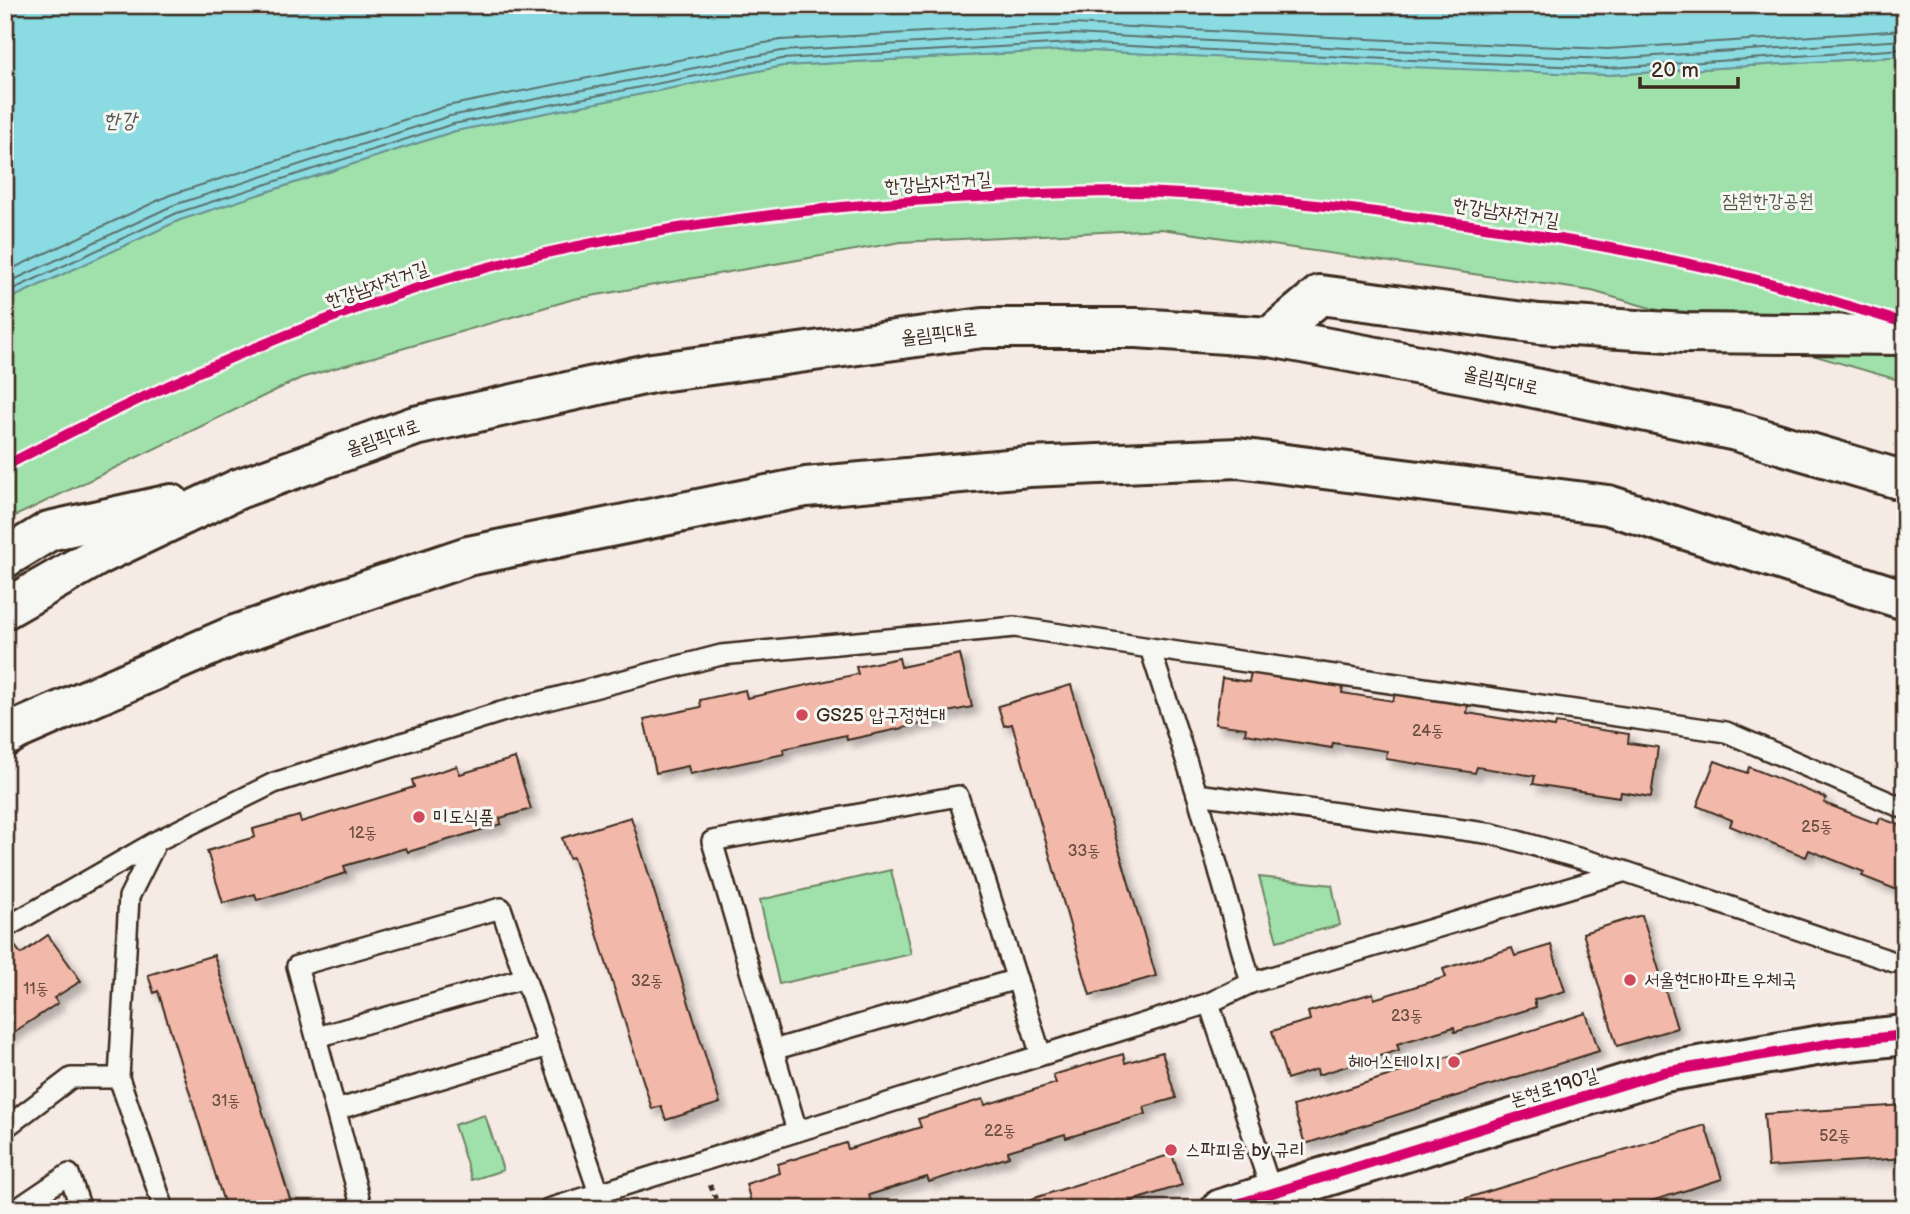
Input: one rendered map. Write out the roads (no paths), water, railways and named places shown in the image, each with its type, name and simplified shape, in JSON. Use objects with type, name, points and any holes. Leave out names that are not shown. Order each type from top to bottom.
[{"type":"main road","points":[[1270,337],[1320,295],[1539,324],[1685,334],[1905,335]]},
{"type":"main road","name":"올림픽대로","points":[[5,609],[101,554],[238,489],[415,426],[652,373],[983,328],[1137,328],[1270,337],[1478,376],[1736,431],[1905,481]]},
{"type":"main road","points":[[5,737],[235,635],[468,556],[806,487],[1029,467],[1238,458],[1608,505],[1905,600]]},
{"type":"main road","points":[[5,558],[49,531],[238,489]]},
{"type":"main road","name":"논현로190길","points":[[1221,1209],[1272,1193],[1324,1194],[1664,1072],[1839,1042],[1905,1035]]},
{"type":"lane","points":[[5,928],[157,841],[274,783],[501,712],[721,655],[1015,627],[1726,732],[1905,809]]},
{"type":"lane","points":[[1150,648],[1197,794],[1251,983]]},
{"type":"lane","points":[[1197,794],[1493,834],[1624,871],[1894,962]]},
{"type":"lane","points":[[797,1131],[712,841],[958,796],[1041,1055]]},
{"type":"lane","points":[[157,841],[129,897],[119,1078],[164,1209]]},
{"type":"lane","points":[[548,1209],[1209,1003],[1251,983],[1624,871]]},
{"type":"lane","points":[[362,1209],[297,966],[500,908],[599,1193]]},
{"type":"lane","points":[[317,1037],[525,978]]},
{"type":"lane","points":[[773,1050],[1017,979]]},
{"type":"lane","points":[[1209,1003],[1272,1193]]},
{"type":"lane","points":[[336,1110],[549,1046]]},
{"type":"lane","points":[[5,1128],[71,1077],[119,1078]]},
{"type":"lane","points":[[17,1209],[69,1174],[81,1209]]},
{"type":"water","name":"한강","points":[[5,5],[1905,5],[1905,56],[1608,75],[1072,50],[783,66],[455,131],[180,220],[5,301]]},
{"type":"place","name":"GS25 압구정현대","points":[[802,715]]},
{"type":"place","name":"미도식품","points":[[419,817]]},
{"type":"place","name":"서울현대아파트우체국","points":[[1630,980]]},
{"type":"place","name":"헤어스테이지","points":[[1454,1062]]},
{"type":"place","name":"스파피움 by 규리","points":[[1171,1150]]},
{"type":"park label","name":"잠원한강공원","points":[[1768,201]]}]
